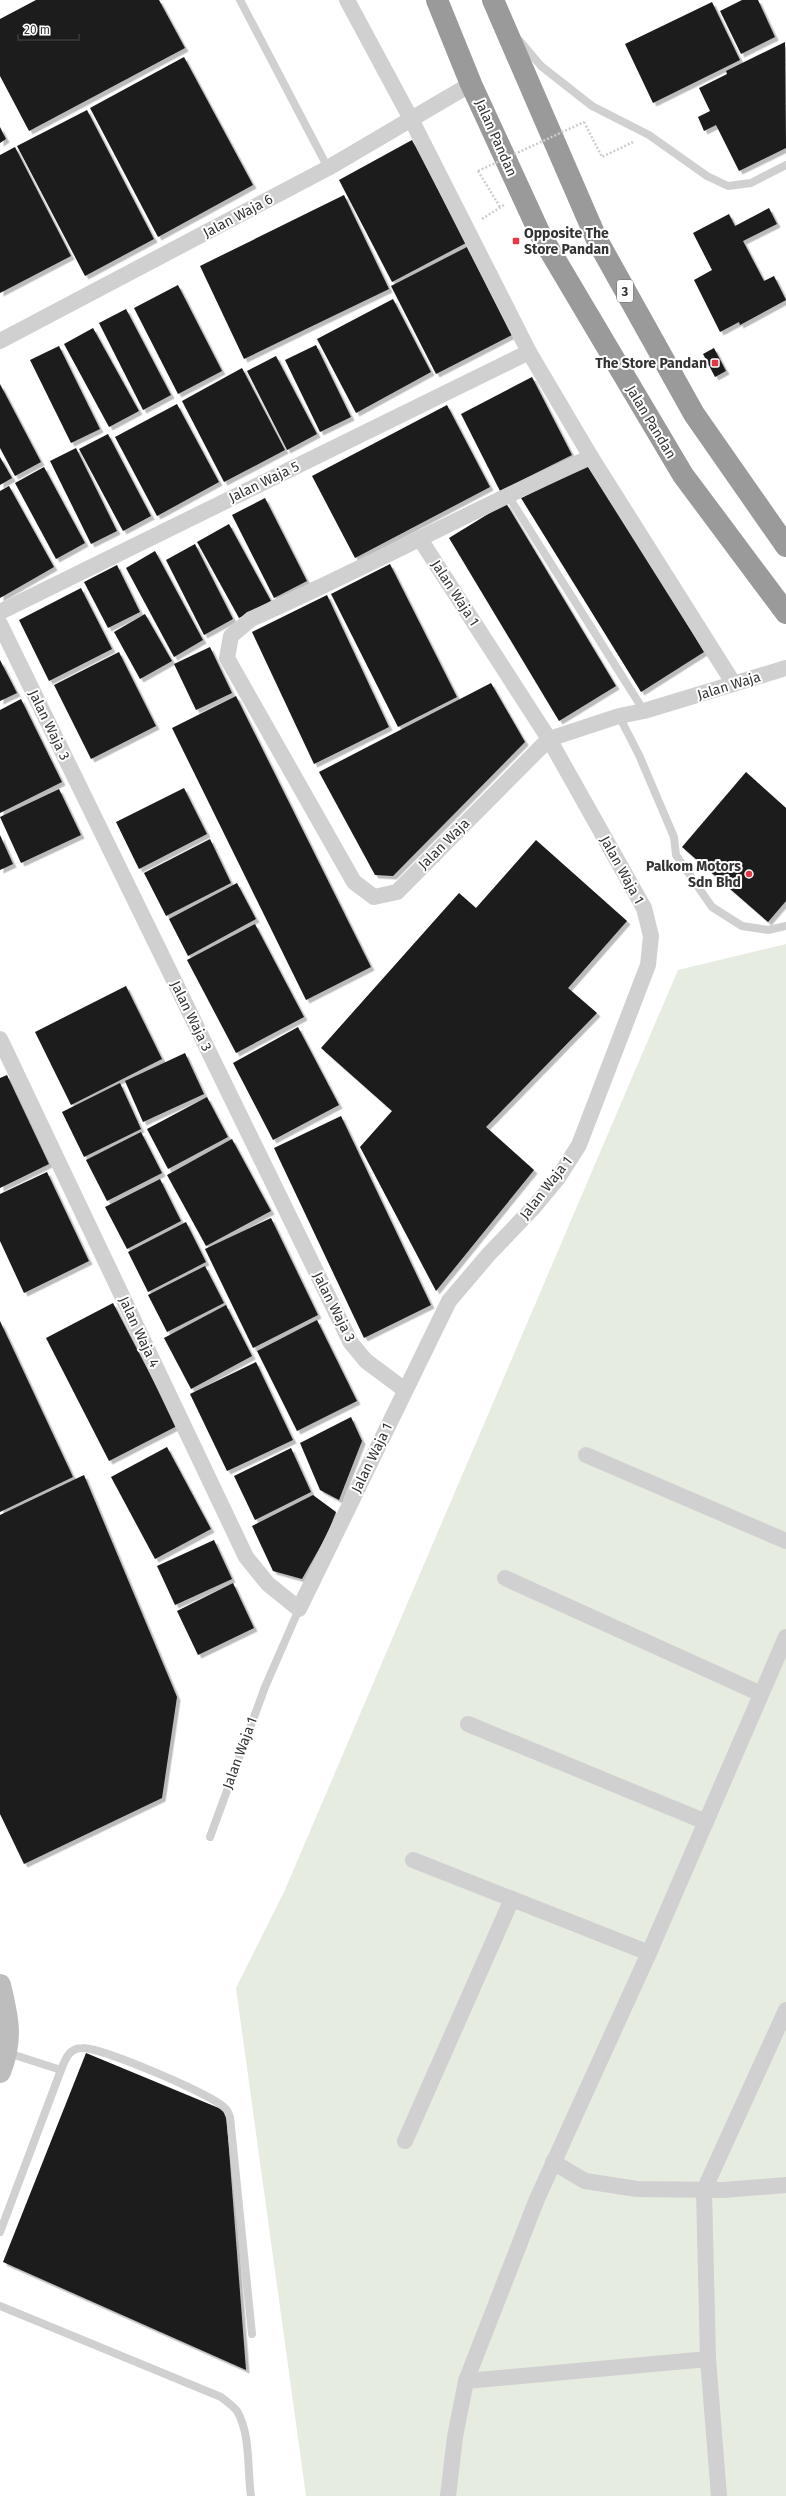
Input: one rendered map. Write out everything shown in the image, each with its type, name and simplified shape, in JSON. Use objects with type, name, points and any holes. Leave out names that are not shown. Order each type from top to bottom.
[{"type":"highway","name":"Jalan Pandan","points":[[437,0],[471,84],[540,234],[683,475],[786,613]]},
{"type":"highway","name":"3","points":[[496,8],[597,240],[694,414],[786,546]]},
{"type":"street","points":[[347,0],[412,120],[466,230],[529,352],[591,457],[734,684]]},
{"type":"street","name":"Jalan Waja 6","points":[[0,341],[328,168],[471,84]]},
{"type":"street","name":"Jalan Waja 5","points":[[0,612],[529,352]]},
{"type":"street","points":[[420,539],[507,494],[591,457]]},
{"type":"street","name":"Jalan Waja","points":[[420,539],[251,619],[231,636],[227,658],[354,882],[374,897],[397,892],[549,739],[620,716],[644,711],[786,668]]},
{"type":"street","name":"Jalan Waja 1","points":[[299,1609],[449,1301],[489,1254],[534,1207],[558,1178],[579,1145],[648,965],[651,936],[644,908],[549,739],[420,539]]},
{"type":"street","name":"Jalan Waja 3","points":[[0,624],[351,1343],[366,1361],[405,1390]]},
{"type":"street","name":"Jalan Waja 4","points":[[0,1039],[246,1557],[268,1584],[299,1609]]},
{"type":"street","points":[[586,1454],[786,1541]]},
{"type":"street","points":[[505,1578],[761,1694]]},
{"type":"street","points":[[448,2496],[455,2437],[466,2381],[553,2162],[649,1953],[786,1637]]},
{"type":"street","points":[[468,1724],[706,1822]]},
{"type":"street","points":[[414,1860],[649,1953]]},
{"type":"street","points":[[405,2141],[512,1899]]},
{"type":"street","points":[[0,1985],[8,2015],[4,2062]]},
{"type":"street","points":[[719,2496],[708,2359],[704,2190],[786,2010]]},
{"type":"street","points":[[553,2162],[586,2181],[637,2189],[704,2190],[786,2185]]},
{"type":"street","points":[[466,2381],[708,2359]]},
{"type":"lane","points":[[240,0],[328,168]]},
{"type":"lane","points":[[496,8],[541,66],[592,106],[649,135],[707,176],[728,186],[751,183],[786,165]]},
{"type":"lane","points":[[507,494],[644,711]]},
{"type":"lane","points":[[620,716],[639,755],[674,837],[676,855],[712,907],[742,926],[768,930],[786,926]]},
{"type":"lane","name":"Jalan Waja 1","points":[[210,1837],[265,1688],[299,1609]]},
{"type":"lane","points":[[0,2232],[66,2056],[73,2050],[83,2047],[116,2056],[206,2096],[226,2109],[230,2117],[252,2334]]},
{"type":"lane","points":[[4,2062],[61,2070]]},
{"type":"lane","points":[[0,2306],[221,2397],[236,2410],[247,2434],[247,2468],[251,2496]]},
{"type":"path","points":[[500,207],[478,171],[584,122],[602,157],[649,135]]},
{"type":"path","points":[[466,230],[500,207],[522,196]]},
{"type":"shaded area","points":[[786,944],[786,2496],[306,2496],[236,1988],[284,1892],[678,970]]},
{"type":"building","points":[[36,0],[159,0],[185,48],[29,131],[0,76],[0,19]]},
{"type":"building","points":[[742,0],[758,0],[775,37],[741,54],[720,11]]},
{"type":"building","points":[[712,2],[740,60],[653,103],[625,44]]},
{"type":"building","points":[[785,42],[786,148],[739,171],[716,125],[704,131],[698,117],[710,111],[699,88],[727,74],[726,71]]},
{"type":"building","points":[[184,57],[253,185],[158,237],[90,108]]},
{"type":"building","points":[[87,110],[154,239],[85,276],[17,146]]},
{"type":"building","points":[[0,127],[6,139],[0,143]]},
{"type":"building","points":[[412,140],[466,243],[392,282],[339,180]]},
{"type":"building","points":[[15,147],[71,256],[0,293],[0,155]]},
{"type":"building","points":[[344,195],[389,289],[244,359],[200,266]]},
{"type":"building","points":[[769,208],[777,224],[743,241],[764,281],[774,276],[786,300],[740,325],[739,322],[720,332],[694,280],[712,270],[693,233],[729,214],[735,226]]},
{"type":"building","points":[[467,247],[512,335],[436,374],[391,286]]},
{"type":"building","points":[[178,285],[222,371],[178,394],[134,308]]},
{"type":"building","points":[[393,299],[431,372],[356,413],[317,339]]},
{"type":"building","points":[[126,309],[171,395],[143,410],[99,323]]},
{"type":"building","points":[[93,328],[139,411],[109,427],[64,344]]},
{"type":"building","points":[[316,345],[351,417],[320,432],[285,360]]},
{"type":"building","points":[[59,346],[100,429],[71,443],[30,360]]},
{"type":"building","points":[[714,348],[726,371],[715,377],[703,354]]},
{"type":"building","points":[[276,356],[317,434],[287,450],[247,371]]},
{"type":"building","points":[[242,368],[285,450],[224,482],[182,401]]},
{"type":"building","points":[[532,377],[572,455],[500,491],[461,414]]},
{"type":"building","points":[[0,384],[41,462],[15,476],[0,448]]},
{"type":"building","points":[[177,404],[219,482],[157,516],[115,437]]},
{"type":"building","points":[[447,405],[490,487],[355,558],[312,476]]},
{"type":"building","points":[[108,434],[151,516],[123,531],[79,449]]},
{"type":"building","points":[[76,448],[117,531],[91,544],[50,461]]},
{"type":"building","points":[[0,457],[12,478],[0,485]]},
{"type":"building","points":[[590,464],[704,652],[641,692],[521,498]]},
{"type":"building","points":[[44,467],[85,543],[56,559],[15,483]]},
{"type":"building","points":[[9,486],[54,567],[0,598],[0,491]]},
{"type":"building","points":[[265,498],[307,581],[274,598],[232,515]]},
{"type":"building","points":[[506,503],[616,686],[559,721],[449,538]]},
{"type":"building","points":[[229,524],[271,601],[239,618],[197,542]]},
{"type":"building","points":[[195,544],[233,619],[204,635],[166,560]]},
{"type":"building","points":[[155,551],[203,640],[174,657],[126,568]]},
{"type":"building","points":[[390,564],[457,697],[398,727],[331,594]]},
{"type":"building","points":[[117,565],[140,612],[108,628],[84,582]]},
{"type":"building","points":[[81,588],[112,649],[49,681],[19,620]]},
{"type":"building","points":[[327,595],[389,727],[314,764],[252,632]]},
{"type":"building","points":[[145,614],[172,661],[140,679],[114,632]]},
{"type":"building","points":[[210,647],[232,693],[196,710],[174,664]]},
{"type":"building","points":[[119,652],[156,726],[91,759],[54,685]]},
{"type":"building","points":[[0,660],[17,693],[0,701]]},
{"type":"building","points":[[491,683],[525,742],[393,876],[375,875],[319,772]]},
{"type":"building","points":[[236,696],[371,967],[306,1000],[172,728]]},
{"type":"building","points":[[21,699],[62,782],[0,813],[0,710]]},
{"type":"building","name":"Palkom Motors Sdn Bhd","points":[[746,772],[786,808],[786,901],[768,922],[682,847]]},
{"type":"building","points":[[184,788],[207,834],[139,869],[116,822]]},
{"type":"building","points":[[59,789],[81,835],[21,863],[0,817]]},
{"type":"building","points":[[0,835],[13,864],[0,870]]},
{"type":"building","points":[[210,839],[231,883],[166,916],[144,873]]},
{"type":"building","points":[[536,840],[627,921],[568,988],[597,1013],[486,1127],[534,1170],[436,1291],[360,1147],[392,1111],[321,1048],[459,893],[476,908]]},
{"type":"building","points":[[237,883],[256,919],[188,956],[169,919]]},
{"type":"building","points":[[255,924],[304,1017],[236,1053],[187,960]]},
{"type":"building","points":[[126,986],[162,1059],[71,1105],[35,1032]]},
{"type":"building","points":[[298,1027],[339,1105],[273,1140],[233,1063]]},
{"type":"building","points":[[185,1053],[204,1094],[143,1122],[125,1081]]},
{"type":"building","points":[[7,1075],[49,1164],[0,1188],[0,1078]]},
{"type":"building","points":[[120,1083],[141,1129],[84,1157],[62,1112]]},
{"type":"building","points":[[207,1097],[228,1137],[168,1169],[147,1129]]},
{"type":"building","points":[[341,1116],[431,1305],[364,1338],[274,1148]]},
{"type":"building","points":[[141,1132],[162,1173],[107,1201],[86,1160]]},
{"type":"building","points":[[232,1139],[271,1211],[206,1246],[167,1175]]},
{"type":"building","points":[[47,1172],[89,1261],[24,1293],[0,1241],[0,1194]]},
{"type":"building","points":[[160,1179],[181,1221],[127,1249],[105,1207]]},
{"type":"building","points":[[271,1218],[318,1315],[253,1348],[205,1249]]},
{"type":"building","points":[[186,1222],[206,1262],[148,1292],[128,1252]]},
{"type":"building","points":[[205,1266],[224,1303],[167,1332],[148,1295]]},
{"type":"building","points":[[113,1303],[177,1426],[109,1461],[46,1338]]},
{"type":"building","points":[[226,1305],[252,1356],[191,1389],[164,1338]]},
{"type":"building","points":[[317,1320],[357,1401],[297,1431],[257,1351]]},
{"type":"building","points":[[0,1321],[73,1477],[0,1512]]},
{"type":"building","points":[[256,1362],[293,1440],[227,1471],[190,1394]]},
{"type":"building","points":[[351,1417],[362,1441],[339,1500],[320,1490],[300,1443]]},
{"type":"building","points":[[167,1447],[211,1529],[155,1559],[111,1477]]},
{"type":"building","points":[[291,1448],[311,1492],[255,1520],[234,1476]]},
{"type":"building","points":[[84,1475],[177,1697],[162,1798],[24,1864],[0,1814],[0,1515]]},
{"type":"building","points":[[313,1495],[336,1512],[327,1535],[302,1579],[273,1571],[252,1526]]},
{"type":"building","points":[[214,1540],[232,1579],[175,1605],[157,1566]]},
{"type":"building","points":[[233,1583],[254,1628],[198,1655],[177,1611]]},
{"type":"building","points":[[86,2053],[226,2111],[246,2370],[3,2262]]},
{"type":"place","name":"Opposite The Store Pandan","points":[[516,241]]},
{"type":"place","name":"The Store Pandan","points":[[715,363]]},
{"type":"place","name":"Palkom Motors Sdn Bhd","points":[[749,874]]}]
